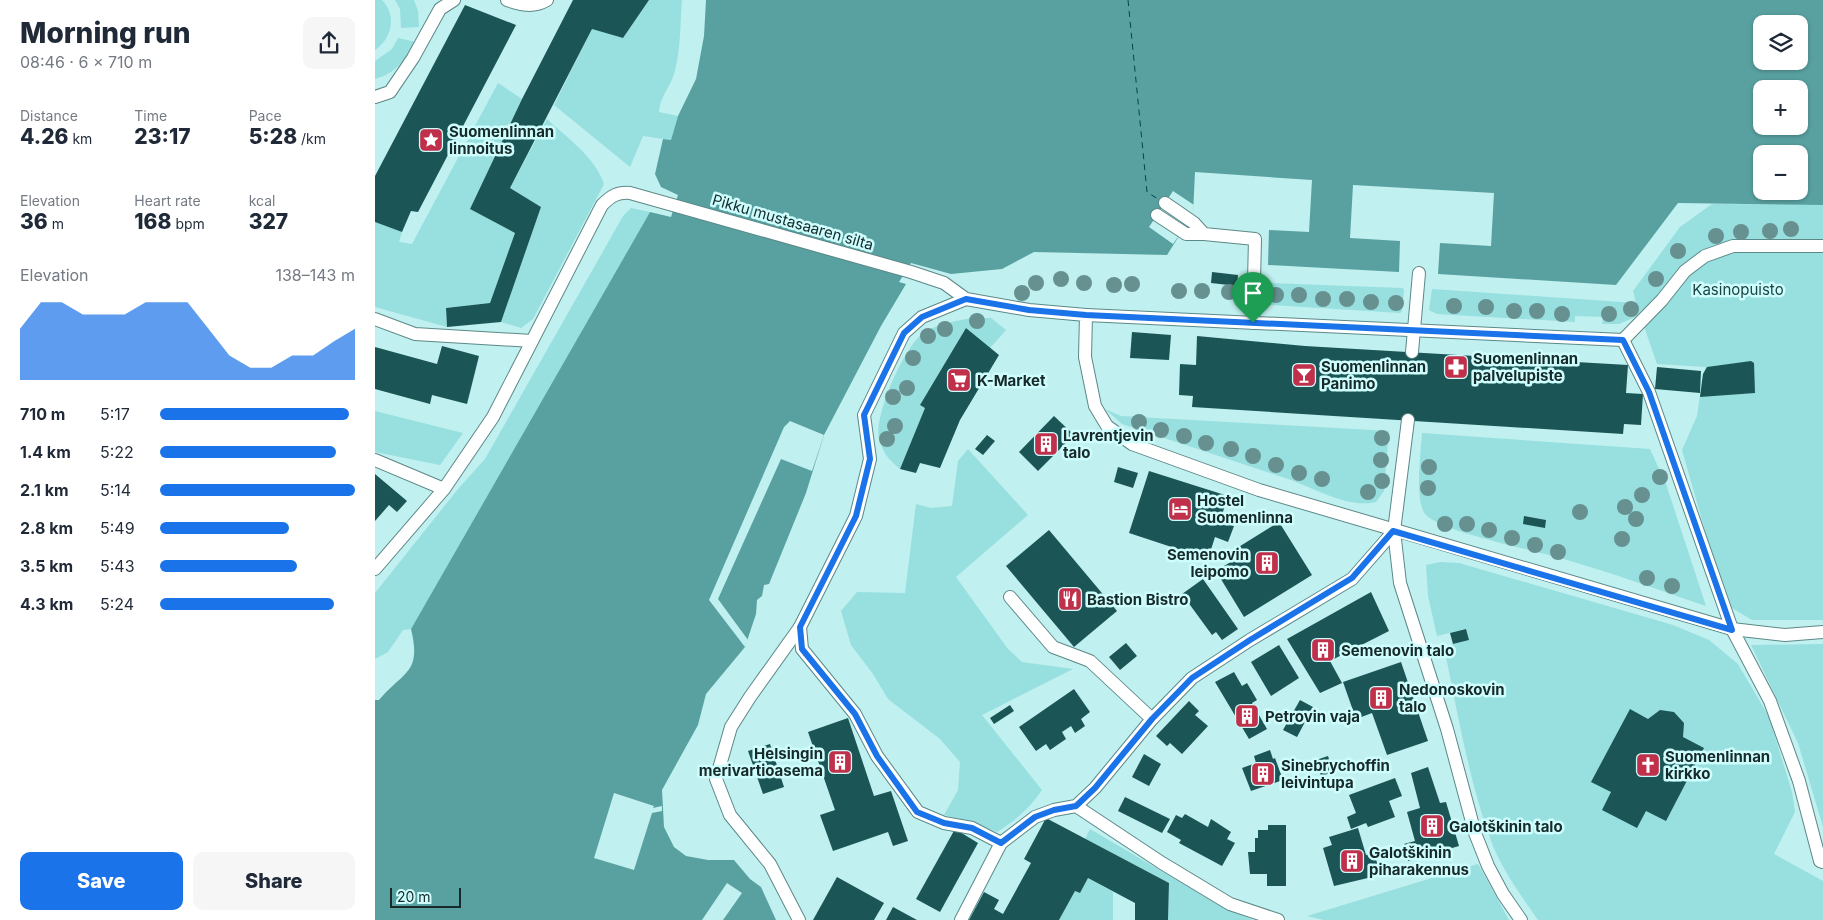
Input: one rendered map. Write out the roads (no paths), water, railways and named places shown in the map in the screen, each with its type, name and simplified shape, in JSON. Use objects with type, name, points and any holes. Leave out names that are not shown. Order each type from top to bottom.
[{"type":"lane","points":[[375,97],[390,92],[413,58],[440,9],[454,0]]},
{"type":"lane","points":[[507,0],[524,5],[537,6],[547,0]]},
{"type":"lane","name":"Pikku mustasaaren silta","points":[[375,569],[444,488],[493,417],[602,205],[612,196],[621,193],[667,204],[911,272],[944,283],[966,299]]},
{"type":"lane","points":[[1165,203],[1193,223],[1204,234]]},
{"type":"lane","points":[[1157,215],[1186,234],[1255,239],[1253,323]]},
{"type":"lane","points":[[799,920],[770,864],[730,815],[720,794],[716,779],[731,727],[800,627],[856,516],[870,459],[864,415],[904,333],[922,317],[966,299],[1029,310],[1086,315],[1623,340],[1662,300],[1685,272],[1705,256],[1733,246],[1823,246]]},
{"type":"lane","points":[[1412,352],[1419,273]]},
{"type":"lane","points":[[1086,315],[1085,358],[1095,406],[1107,426],[1132,444],[1259,490],[1732,630],[1785,635],[1823,632]]},
{"type":"lane","points":[[375,319],[415,334],[532,341]]},
{"type":"lane","points":[[1623,340],[1649,392],[1732,630],[1770,701],[1799,781],[1820,860],[1823,862]]},
{"type":"lane","points":[[1408,420],[1393,531],[1400,583],[1447,729],[1475,833],[1488,866],[1503,894],[1521,920]]},
{"type":"lane","points":[[375,460],[444,488]]},
{"type":"lane","points":[[961,920],[1001,843],[1035,817],[1054,810],[1076,806],[1095,788],[1152,719],[1192,678],[1352,578],[1393,531]]},
{"type":"lane","points":[[1010,597],[1053,647],[1091,661],[1152,719]]},
{"type":"lane","points":[[800,627],[802,649],[855,714],[877,756],[917,812],[944,823],[972,828],[1001,843]]},
{"type":"lane","points":[[1076,806],[1162,863],[1230,904],[1278,920]]},
{"type":"place","name":"Suomenlinnan linnoitus","points":[[431,140]]},
{"type":"place","name":"Suomenlinnan palvelupiste","points":[[1456,367]]},
{"type":"place","name":"Suomenlinnan Panimo","points":[[1304,375]]},
{"type":"place","name":"K-Market","points":[[959,380]]},
{"type":"place","name":"Lavrentjevin talo","points":[[1046,444]]},
{"type":"place","name":"Hostel Suomenlinna","points":[[1180,509]]},
{"type":"place","name":"Semenovin leipomo","points":[[1267,563]]},
{"type":"place","name":"Bastion Bistro","points":[[1070,599]]},
{"type":"place","name":"Semenovin talo","points":[[1323,650]]},
{"type":"place","name":"Nedonoskovin talo","points":[[1381,698]]},
{"type":"place","name":"Petrovin vaja","points":[[1247,716]]},
{"type":"place","name":"Helsingin merivartioasema","points":[[840,762]]},
{"type":"place","name":"Suomenlinnan kirkko","points":[[1648,765]]},
{"type":"place","name":"Sinebrychoffin leivintupa","points":[[1263,774]]},
{"type":"place","name":"Galotškinin talo","points":[[1432,826]]},
{"type":"place","name":"Galotškinin piharakennus","points":[[1352,861]]},
{"type":"park label","name":"Kasinopuisto","points":[[1738,289]]}]
